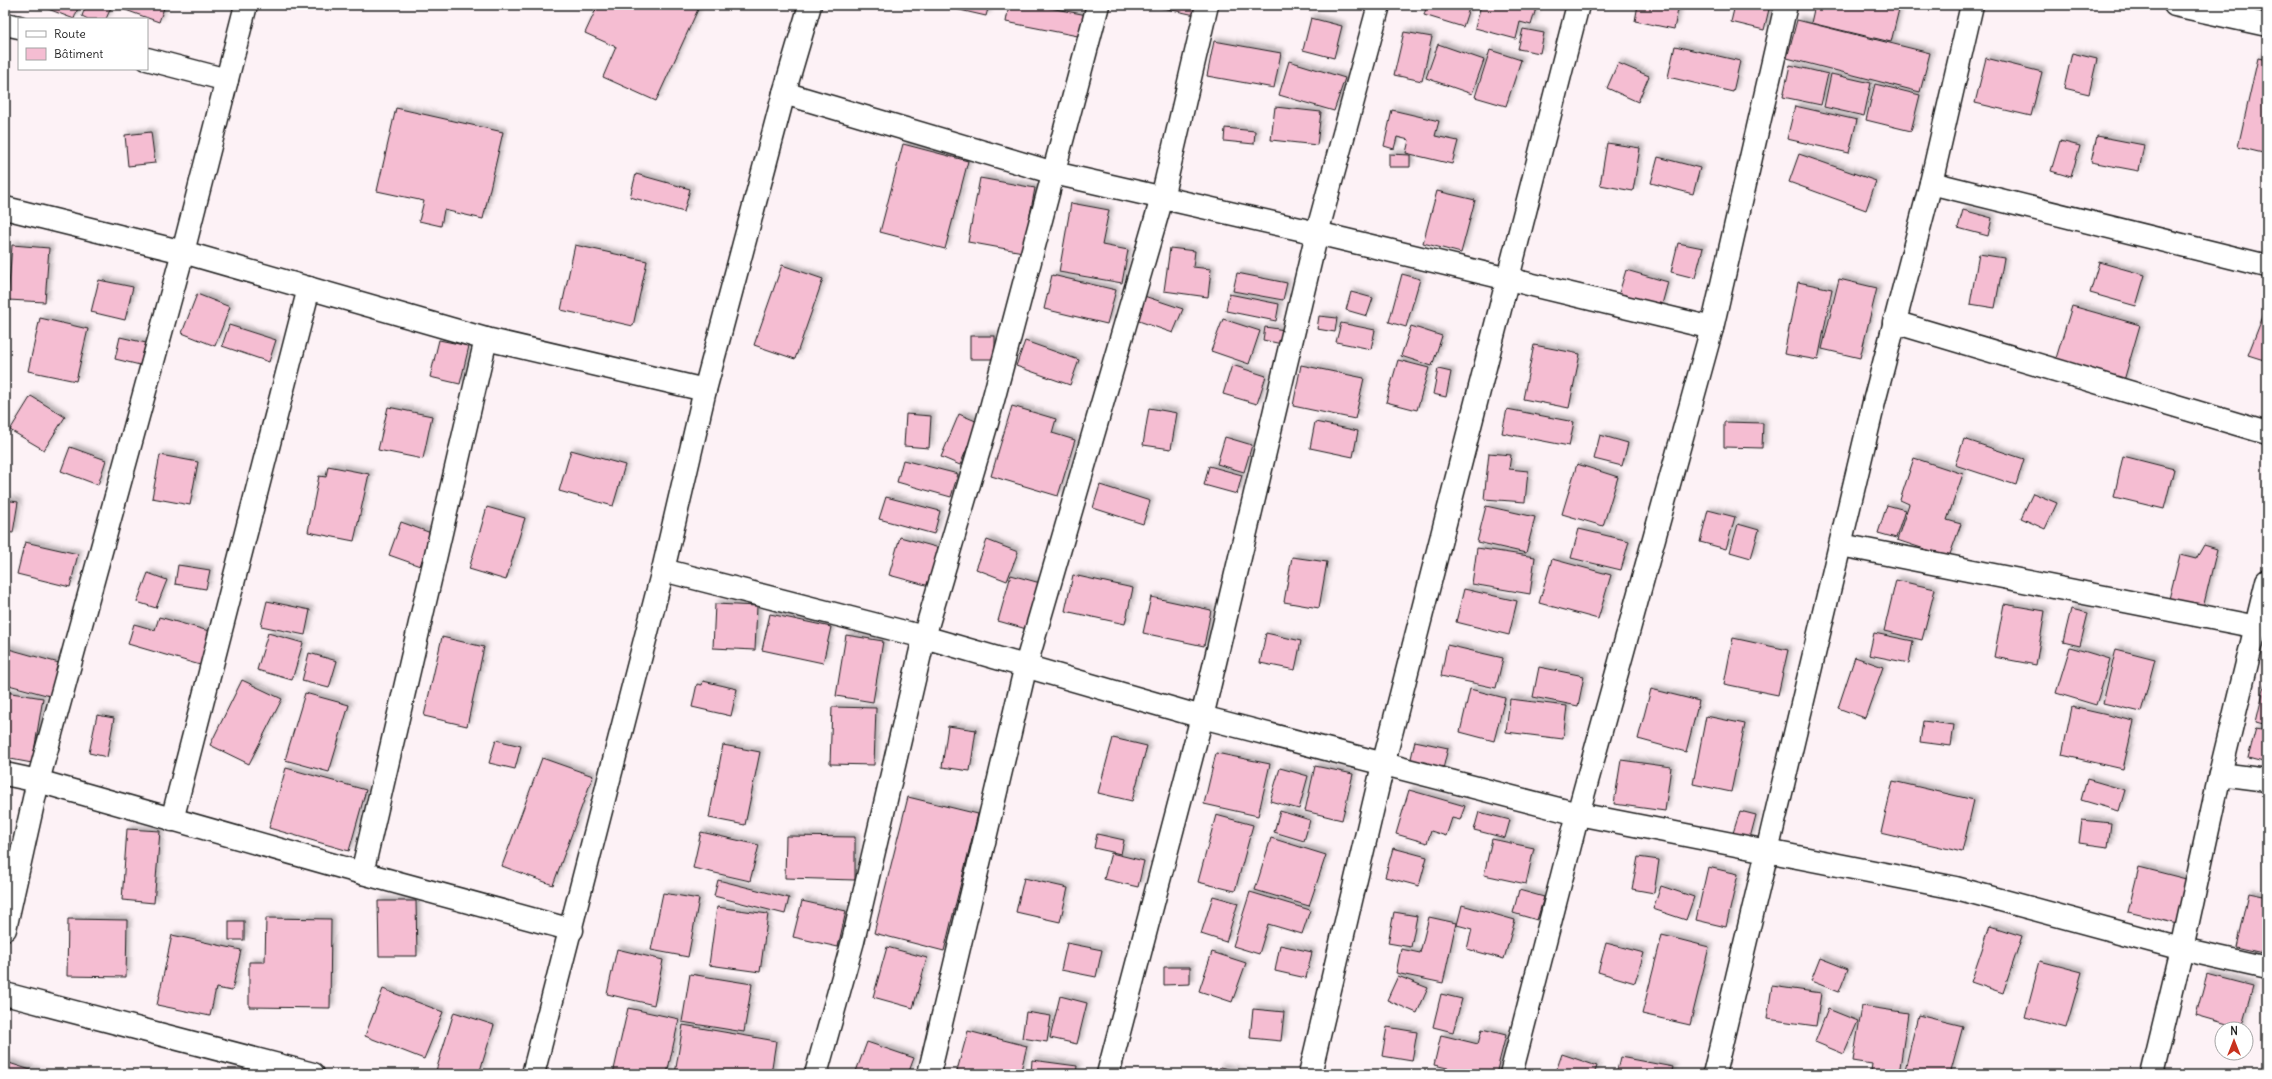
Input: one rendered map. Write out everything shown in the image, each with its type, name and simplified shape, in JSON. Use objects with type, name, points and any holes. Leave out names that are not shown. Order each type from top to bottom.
[{"type":"street","points":[[5,929],[38,781],[183,252],[246,5]]},
{"type":"street","points":[[533,1074],[572,930],[663,570],[705,390],[784,93],[810,5]]},
{"type":"street","points":[[816,1074],[853,941],[924,637],[987,423],[1098,5]]},
{"type":"street","points":[[929,1074],[1026,665],[1162,198],[1207,5]]},
{"type":"street","points":[[1108,1074],[1202,717],[1317,233],[1380,5]]},
{"type":"street","points":[[1310,1074],[1383,765],[1578,5]]},
{"type":"street","points":[[1511,1074],[1578,814],[1712,328],[1786,5]]},
{"type":"street","points":[[1714,1074],[1894,322],[1931,183],[1972,5]]},
{"type":"street","points":[[2175,5],[2238,12],[2267,25]]},
{"type":"street","points":[[5,24],[18,27]]},
{"type":"street","points":[[148,60],[227,80]]},
{"type":"street","points":[[784,93],[1054,174],[1317,233],[1712,328]]},
{"type":"street","points":[[1931,183],[2267,266]]},
{"type":"street","points":[[5,208],[183,252],[486,339],[705,390]]},
{"type":"street","points":[[172,820],[309,288]]},
{"type":"street","points":[[1894,322],[2267,433]]},
{"type":"street","points":[[362,873],[486,339]]},
{"type":"street","points":[[1841,545],[2257,627]]},
{"type":"street","points":[[663,570],[924,637],[1026,665],[1202,717],[1383,765],[1578,814],[1956,888],[2182,950],[2267,968]]},
{"type":"street","points":[[2152,1074],[2182,950],[2220,774],[2267,581]]},
{"type":"street","points":[[5,774],[38,781],[172,820],[572,930]]},
{"type":"street","points":[[2220,774],[2267,780]]},
{"type":"street","points":[[5,994],[313,1074]]},
{"type":"building","points":[[38,5],[79,5],[74,18]]},
{"type":"building","points":[[86,5],[112,5],[106,18],[86,18],[82,16]]},
{"type":"building","points":[[121,5],[165,5],[159,22],[120,8]]},
{"type":"building","points":[[598,5],[700,5],[656,101],[603,77],[616,47],[585,33]]},
{"type":"building","points":[[938,5],[989,5],[986,16]]},
{"type":"building","points":[[1009,5],[1034,5],[1087,15],[1083,37],[1006,22]]},
{"type":"building","points":[[1149,5],[1197,5],[1195,15]]},
{"type":"building","points":[[1427,5],[1470,5],[1463,27],[1424,15]]},
{"type":"building","points":[[1481,5],[1537,5],[1531,25],[1520,22],[1516,39],[1475,28]]},
{"type":"building","points":[[1638,5],[1679,5],[1674,29],[1635,21]]},
{"type":"building","points":[[1735,5],[1770,5],[1764,30],[1731,22]]},
{"type":"building","points":[[1815,5],[1900,5],[1891,42],[1811,23]]},
{"type":"building","points":[[1311,18],[1342,26],[1334,58],[1303,50]]},
{"type":"building","points":[[1797,20],[1930,53],[1920,92],[1787,58]]},
{"type":"building","points":[[1523,29],[1544,33],[1540,53],[1518,49]]},
{"type":"building","points":[[1404,32],[1432,37],[1422,81],[1394,75]]},
{"type":"building","points":[[1214,41],[1281,53],[1274,88],[1207,76]]},
{"type":"building","points":[[1438,44],[1484,60],[1472,94],[1426,78]]},
{"type":"building","points":[[1675,46],[1740,61],[1733,92],[1668,77]]},
{"type":"building","points":[[1490,50],[1521,60],[1506,106],[1475,97]]},
{"type":"building","points":[[2072,53],[2097,59],[2089,94],[2064,88]]},
{"type":"building","points":[[1986,58],[2042,72],[2031,116],[1975,103]]},
{"type":"building","points":[[2258,58],[2267,60],[2267,154],[2238,147]]},
{"type":"building","points":[[1289,61],[1345,78],[1334,111],[1279,95]]},
{"type":"building","points":[[1618,63],[1649,76],[1638,102],[1607,88]]},
{"type":"building","points":[[1790,65],[1828,74],[1821,105],[1783,97]]},
{"type":"building","points":[[1831,74],[1871,83],[1864,116],[1824,107]]},
{"type":"building","points":[[1875,84],[1920,95],[1911,131],[1866,120]]},
{"type":"building","points":[[1795,106],[1857,120],[1849,153],[1787,139]]},
{"type":"building","points":[[1275,107],[1321,112],[1317,145],[1271,140]]},
{"type":"building","points":[[396,108],[503,132],[483,219],[444,210],[441,226],[419,221],[424,201],[377,191]]},
{"type":"building","points":[[1392,110],[1439,121],[1435,136],[1458,141],[1452,164],[1406,153],[1409,140],[1397,137],[1394,149],[1384,146]]},
{"type":"building","points":[[1225,128],[1255,131],[1254,144],[1224,141]]},
{"type":"building","points":[[151,132],[155,163],[128,166],[125,135]]},
{"type":"building","points":[[2097,136],[2144,145],[2139,171],[2091,162]]},
{"type":"building","points":[[2060,141],[2080,146],[2071,177],[2051,171]]},
{"type":"building","points":[[1607,143],[1640,148],[1633,191],[1600,185]]},
{"type":"building","points":[[903,144],[968,161],[945,249],[880,232]]},
{"type":"building","points":[[1389,154],[1410,155],[1410,167],[1389,167]]},
{"type":"building","points":[[1799,154],[1876,181],[1866,210],[1789,182]]},
{"type":"building","points":[[1658,157],[1700,168],[1693,194],[1651,183]]},
{"type":"building","points":[[636,174],[690,189],[684,212],[630,197]]},
{"type":"building","points":[[980,178],[1035,188],[1023,252],[968,242]]},
{"type":"building","points":[[1437,191],[1475,200],[1461,253],[1423,243]]},
{"type":"building","points":[[1071,203],[1109,210],[1102,245],[1128,250],[1122,283],[1059,272]]},
{"type":"building","points":[[1963,210],[1992,218],[1988,236],[1958,228]]},
{"type":"building","points":[[1678,243],[1703,248],[1695,278],[1671,272]]},
{"type":"building","points":[[12,245],[49,248],[45,302],[8,300]]},
{"type":"building","points":[[575,245],[647,261],[633,326],[561,310]]},
{"type":"building","points":[[1170,248],[1195,251],[1193,267],[1211,269],[1208,297],[1164,291]]},
{"type":"building","points":[[1979,254],[2004,258],[1995,308],[1970,304]]},
{"type":"building","points":[[2099,262],[2145,275],[2136,306],[2090,293]]},
{"type":"building","points":[[782,265],[823,279],[795,359],[754,345]]},
{"type":"building","points":[[1626,270],[1668,282],[1660,312],[1617,300]]},
{"type":"building","points":[[1237,273],[1287,283],[1283,300],[1233,291]]},
{"type":"building","points":[[1402,274],[1420,279],[1406,327],[1389,322]]},
{"type":"building","points":[[1052,275],[1116,290],[1107,324],[1044,309]]},
{"type":"building","points":[[1839,279],[1877,288],[1860,358],[1822,349]]},
{"type":"building","points":[[99,280],[133,287],[125,320],[91,312]]},
{"type":"building","points":[[1798,282],[1832,289],[1818,360],[1784,354]]},
{"type":"building","points":[[1351,292],[1373,298],[1367,316],[1346,310]]},
{"type":"building","points":[[197,294],[230,307],[215,346],[182,333]]},
{"type":"building","points":[[1229,294],[1279,304],[1276,321],[1226,311]]},
{"type":"building","points":[[1144,296],[1183,309],[1173,333],[1136,320]]},
{"type":"building","points":[[2072,306],[2140,325],[2123,384],[2054,365]]},
{"type":"building","points":[[2267,306],[2267,361],[2248,355]]},
{"type":"building","points":[[1319,316],[1337,318],[1335,332],[1317,329]]},
{"type":"building","points":[[40,318],[88,329],[76,381],[28,371]]},
{"type":"building","points":[[1223,319],[1260,331],[1249,364],[1211,351]]},
{"type":"building","points":[[1341,323],[1375,330],[1371,349],[1336,342]]},
{"type":"building","points":[[229,325],[276,340],[269,362],[222,346]]},
{"type":"building","points":[[1411,326],[1442,336],[1432,366],[1401,356]]},
{"type":"building","points":[[1265,327],[1285,330],[1282,344],[1263,340]]},
{"type":"building","points":[[970,336],[995,336],[995,359],[970,359]]},
{"type":"building","points":[[120,337],[146,343],[140,365],[115,359]]},
{"type":"building","points":[[439,340],[469,346],[460,384],[430,377]]},
{"type":"building","points":[[1025,341],[1079,360],[1070,385],[1016,366]]},
{"type":"building","points":[[1534,345],[1580,354],[1569,408],[1523,399]]},
{"type":"building","points":[[1398,360],[1429,368],[1417,410],[1386,402]]},
{"type":"building","points":[[1232,365],[1266,376],[1257,404],[1223,394]]},
{"type":"building","points":[[1301,365],[1364,378],[1355,419],[1293,406]]},
{"type":"building","points":[[1438,369],[1451,372],[1446,397],[1433,394]]},
{"type":"building","points":[[31,396],[65,417],[44,450],[10,430]]},
{"type":"building","points":[[1012,406],[1056,419],[1052,433],[1075,440],[1058,496],[991,476]]},
{"type":"building","points":[[388,407],[432,416],[423,459],[378,450]]},
{"type":"building","points":[[1149,408],[1177,413],[1171,449],[1143,445]]},
{"type":"building","points":[[1507,409],[1574,422],[1569,446],[1502,433]]},
{"type":"building","points":[[906,414],[931,416],[929,448],[904,446]]},
{"type":"building","points":[[959,414],[978,422],[960,465],[941,457]]},
{"type":"building","points":[[1315,422],[1358,431],[1353,457],[1310,448]]},
{"type":"building","points":[[1724,422],[1763,423],[1762,448],[1724,447]]},
{"type":"building","points":[[1600,435],[1628,443],[1622,466],[1594,459]]},
{"type":"building","points":[[1225,437],[1252,445],[1244,472],[1217,464]]},
{"type":"building","points":[[1964,439],[2024,459],[2016,485],[1955,465]]},
{"type":"building","points":[[70,447],[106,460],[98,485],[61,471]]},
{"type":"building","points":[[571,450],[625,465],[613,506],[559,491]]},
{"type":"building","points":[[1489,453],[1511,455],[1509,469],[1528,471],[1525,502],[1484,499]]},
{"type":"building","points":[[160,455],[198,462],[190,505],[152,498]]},
{"type":"building","points":[[2123,456],[2174,469],[2164,509],[2114,497]]},
{"type":"building","points":[[1914,458],[1963,474],[1947,520],[1961,524],[1949,557],[1897,540],[1909,504],[1900,500]]},
{"type":"building","points":[[903,460],[958,474],[951,497],[897,482]]},
{"type":"building","points":[[1577,464],[1618,477],[1603,526],[1562,514]]},
{"type":"building","points":[[328,466],[369,474],[354,541],[308,532],[319,476],[326,477]]},
{"type":"building","points":[[1209,466],[1242,475],[1237,494],[1204,485]]},
{"type":"building","points":[[1100,485],[1150,501],[1143,524],[1093,508]]},
{"type":"building","points":[[2033,493],[2057,503],[2045,529],[2021,518]]},
{"type":"building","points":[[886,497],[940,511],[934,534],[879,519]]},
{"type":"building","points":[[5,500],[18,502],[13,533],[5,532]]},
{"type":"building","points":[[1887,505],[1905,510],[1896,538],[1878,533]]},
{"type":"building","points":[[1486,506],[1535,517],[1526,553],[1477,542]]},
{"type":"building","points":[[487,507],[525,518],[506,580],[469,569]]},
{"type":"building","points":[[1708,510],[1735,517],[1726,549],[1700,542]]},
{"type":"building","points":[[401,522],[431,533],[420,566],[389,555]]},
{"type":"building","points":[[1738,524],[1759,530],[1751,558],[1730,552]]},
{"type":"building","points":[[1579,529],[1629,541],[1621,570],[1571,558]]},
{"type":"building","points":[[900,537],[943,549],[933,587],[889,575]]},
{"type":"building","points":[[987,540],[1018,552],[1007,581],[976,569]]},
{"type":"building","points":[[25,542],[78,554],[70,587],[17,574]]},
{"type":"building","points":[[2204,545],[2217,549],[2203,608],[2169,599],[2180,555],[2196,559]]},
{"type":"building","points":[[1477,548],[1535,557],[1530,594],[1472,584]]},
{"type":"building","points":[[1292,557],[1327,562],[1319,608],[1284,602]]},
{"type":"building","points":[[1552,559],[1611,575],[1598,619],[1539,603]]},
{"type":"building","points":[[178,565],[210,570],[206,589],[175,584]]},
{"type":"building","points":[[148,573],[167,580],[156,608],[137,602]]},
{"type":"building","points":[[1011,575],[1044,584],[1030,630],[998,621]]},
{"type":"building","points":[[1073,575],[1133,588],[1125,624],[1065,611]]},
{"type":"building","points":[[1896,580],[1935,589],[1922,640],[1884,631]]},
{"type":"building","points":[[1464,589],[1517,601],[1509,635],[1456,622]]},
{"type":"building","points":[[1151,597],[1211,610],[1204,646],[1143,633]]},
{"type":"building","points":[[267,601],[310,610],[305,635],[261,626]]},
{"type":"building","points":[[715,604],[757,606],[755,650],[713,648]]},
{"type":"building","points":[[2004,604],[2045,611],[2036,665],[1994,657]]},
{"type":"building","points":[[2071,609],[2088,613],[2080,646],[2063,642]]},
{"type":"building","points":[[770,614],[831,627],[823,663],[762,650]]},
{"type":"building","points":[[159,617],[209,631],[200,665],[128,644],[134,624],[155,630]]},
{"type":"building","points":[[268,633],[303,643],[292,680],[257,670]]},
{"type":"building","points":[[1266,633],[1301,641],[1295,670],[1260,663]]},
{"type":"building","points":[[1874,633],[1913,641],[1909,663],[1869,655]]},
{"type":"building","points":[[846,635],[883,641],[873,702],[836,696]]},
{"type":"building","points":[[442,637],[484,647],[467,726],[424,716]]},
{"type":"building","points":[[1733,638],[1788,650],[1778,695],[1724,684]]},
{"type":"building","points":[[1447,645],[1503,658],[1496,688],[1441,676]]},
{"type":"building","points":[[2070,647],[2110,659],[2096,705],[2056,693]]},
{"type":"building","points":[[5,648],[59,663],[50,696],[5,684]]},
{"type":"building","points":[[2116,649],[2155,659],[2141,712],[2103,703]]},
{"type":"building","points":[[309,653],[337,661],[329,688],[302,681]]},
{"type":"building","points":[[1855,657],[1883,667],[1865,718],[1838,708]]},
{"type":"building","points":[[1539,667],[1584,676],[1578,706],[1533,697]]},
{"type":"building","points":[[242,680],[282,699],[249,764],[210,745]]},
{"type":"building","points":[[703,681],[737,689],[731,716],[692,707],[697,684],[702,685]]},
{"type":"building","points":[[2265,684],[2267,685],[2267,725],[2256,722]]},
{"type":"building","points":[[1470,689],[1505,698],[1494,741],[1460,732]]},
{"type":"building","points":[[1651,689],[1699,701],[1686,752],[1638,739]]},
{"type":"building","points":[[5,692],[43,698],[32,763],[5,758]]},
{"type":"building","points":[[305,693],[349,705],[329,772],[285,760]]},
{"type":"building","points":[[1510,699],[1567,706],[1563,739],[1506,732]]},
{"type":"building","points":[[832,707],[876,708],[874,765],[830,764]]},
{"type":"building","points":[[2072,707],[2134,721],[2123,769],[2062,755]]},
{"type":"building","points":[[97,715],[114,718],[107,757],[89,753]]},
{"type":"building","points":[[1706,716],[1745,724],[1731,792],[1693,784]]},
{"type":"building","points":[[1923,721],[1954,725],[1951,746],[1920,742]]},
{"type":"building","points":[[948,726],[976,730],[970,771],[942,767]]},
{"type":"building","points":[[2256,728],[2267,730],[2267,763],[2248,758]]},
{"type":"building","points":[[1113,738],[1147,746],[1132,801],[1098,793]]},
{"type":"building","points":[[496,740],[521,746],[515,769],[489,763]]},
{"type":"building","points":[[1415,741],[1448,748],[1443,769],[1410,763]]},
{"type":"building","points":[[723,745],[760,752],[745,825],[709,818]]},
{"type":"building","points":[[1216,753],[1270,764],[1258,816],[1204,804]]},
{"type":"building","points":[[542,758],[593,776],[553,885],[502,866]]},
{"type":"building","points":[[1621,760],[1671,767],[1665,811],[1614,804]]},
{"type":"building","points":[[1315,766],[1353,774],[1342,820],[1305,811]]},
{"type":"building","points":[[286,768],[366,790],[349,851],[269,828]]},
{"type":"building","points":[[1280,768],[1308,776],[1299,809],[1270,801]]},
{"type":"building","points":[[2087,779],[2125,790],[2119,811],[2081,800]]},
{"type":"building","points":[[1893,781],[1974,800],[1962,852],[1881,833]]},
{"type":"building","points":[[1409,790],[1465,806],[1460,820],[1452,818],[1446,836],[1431,831],[1427,843],[1396,834]]},
{"type":"building","points":[[908,797],[978,814],[944,951],[874,933]]},
{"type":"building","points":[[1280,811],[1310,820],[1304,841],[1274,832]]},
{"type":"building","points":[[1740,811],[1756,815],[1750,838],[1733,833]]},
{"type":"building","points":[[1479,812],[1510,820],[1505,838],[1474,830]]},
{"type":"building","points":[[1216,815],[1253,825],[1235,891],[1198,882]]},
{"type":"building","points":[[2082,820],[2111,823],[2108,847],[2079,843]]},
{"type":"building","points":[[127,829],[160,831],[154,903],[122,900]]},
{"type":"building","points":[[701,832],[759,845],[750,881],[693,868]]},
{"type":"building","points":[[1097,834],[1124,840],[1121,854],[1094,848]]},
{"type":"building","points":[[786,836],[855,837],[855,880],[785,878]]},
{"type":"building","points":[[1271,838],[1326,855],[1309,906],[1255,890]]},
{"type":"building","points":[[1492,839],[1534,848],[1526,884],[1484,875]]},
{"type":"building","points":[[1393,848],[1427,857],[1419,886],[1385,877]]},
{"type":"building","points":[[1111,853],[1144,861],[1138,887],[1104,879]]},
{"type":"building","points":[[1638,857],[1659,860],[1654,893],[1632,889]]},
{"type":"building","points":[[1708,867],[1738,874],[1726,927],[1696,920]]},
{"type":"building","points":[[2139,867],[2190,880],[2178,924],[2128,912]]},
{"type":"building","points":[[1024,878],[1068,888],[1060,922],[1016,912]]},
{"type":"building","points":[[718,880],[789,898],[785,914],[714,896]]},
{"type":"building","points":[[1661,886],[1694,897],[1686,920],[1653,909]]},
{"type":"building","points":[[1519,890],[1544,897],[1537,920],[1513,913]]},
{"type":"building","points":[[1250,892],[1310,910],[1302,934],[1268,924],[1259,954],[1233,946]]},
{"type":"building","points":[[663,893],[699,899],[688,957],[651,950]]},
{"type":"building","points":[[2248,893],[2267,897],[2267,954],[2236,947]]},
{"type":"building","points":[[1213,896],[1238,903],[1226,942],[1201,934]]},
{"type":"building","points":[[378,901],[416,901],[417,956],[379,956]]},
{"type":"building","points":[[802,901],[846,911],[838,947],[793,937]]},
{"type":"building","points":[[1462,905],[1515,920],[1504,959],[1467,949],[1472,929],[1457,925]]},
{"type":"building","points":[[717,907],[768,914],[760,972],[709,965]]},
{"type":"building","points":[[1394,912],[1417,916],[1411,947],[1388,943]]},
{"type":"building","points":[[1429,917],[1456,923],[1443,983],[1396,973],[1401,949],[1420,953]]},
{"type":"building","points":[[266,918],[331,919],[330,1008],[249,1007],[249,962],[265,962]]},
{"type":"building","points":[[68,919],[127,920],[126,977],[67,976]]},
{"type":"building","points":[[229,921],[244,921],[244,940],[229,940]]},
{"type":"building","points":[[1990,926],[2022,936],[2003,993],[1971,982]]},
{"type":"building","points":[[172,935],[241,950],[232,991],[216,988],[210,1016],[157,1005]]},
{"type":"building","points":[[1662,935],[1709,947],[1690,1025],[1642,1014]]},
{"type":"building","points":[[1067,943],[1102,950],[1096,977],[1061,970]]},
{"type":"building","points":[[1606,943],[1644,953],[1635,983],[1598,972]]},
{"type":"building","points":[[1280,945],[1312,952],[1306,978],[1275,971]]},
{"type":"building","points":[[887,947],[927,958],[913,1008],[873,997]]},
{"type":"building","points":[[617,949],[663,960],[654,1005],[607,994]]},
{"type":"building","points":[[1212,952],[1246,963],[1232,1002],[1199,991]]},
{"type":"building","points":[[1820,958],[1848,969],[1839,992],[1811,981]]},
{"type":"building","points":[[2040,961],[2082,972],[2066,1028],[2025,1017]]},
{"type":"building","points":[[1164,967],[1190,967],[1190,984],[1164,985]]},
{"type":"building","points":[[690,974],[752,984],[744,1032],[682,1022]]},
{"type":"building","points":[[2207,974],[2253,986],[2243,1021],[2217,1021],[2196,1015]]},
{"type":"building","points":[[1398,976],[1428,988],[1417,1013],[1387,1000]]},
{"type":"building","points":[[1772,986],[1821,993],[1816,1026],[1767,1019]]},
{"type":"building","points":[[383,989],[443,1012],[424,1059],[365,1036]]},
{"type":"building","points":[[1441,994],[1462,999],[1453,1032],[1433,1027]]},
{"type":"building","points":[[1060,996],[1087,1003],[1077,1044],[1050,1038]]},
{"type":"building","points":[[1862,1006],[1908,1013],[1899,1074],[1871,1071],[1872,1064],[1853,1061]]},
{"type":"building","points":[[628,1008],[679,1019],[667,1074],[613,1074]]},
{"type":"building","points":[[1253,1009],[1284,1012],[1281,1041],[1250,1038]]},
{"type":"building","points":[[1828,1009],[1858,1021],[1844,1054],[1815,1042]]},
{"type":"building","points":[[454,1012],[494,1025],[479,1074],[435,1074]]},
{"type":"building","points":[[1026,1012],[1051,1016],[1047,1042],[1022,1038]]},
{"type":"building","points":[[1918,1015],[1963,1026],[1950,1074],[1904,1074]]},
{"type":"building","points":[[683,1025],[776,1041],[771,1074],[675,1074]]},
{"type":"building","points":[[1387,1027],[1417,1032],[1412,1061],[1382,1056]]},
{"type":"building","points":[[1482,1029],[1506,1035],[1496,1074],[1474,1074],[1434,1065],[1441,1035],[1478,1044]]},
{"type":"building","points":[[968,1031],[1027,1046],[1020,1074],[956,1074]]},
{"type":"building","points":[[867,1042],[914,1058],[908,1074],[855,1074]]},
{"type":"building","points":[[1562,1054],[1597,1066],[1594,1074],[1555,1074]]},
{"type":"building","points":[[1620,1057],[1673,1067],[1671,1074],[1616,1074]]},
{"type":"building","points":[[1032,1060],[1077,1066],[1076,1074],[1031,1074]]},
{"type":"building","points":[[6,1062],[43,1074],[5,1074]]},
{"type":"building","points":[[1220,1067],[1247,1074],[1218,1074]]}]
